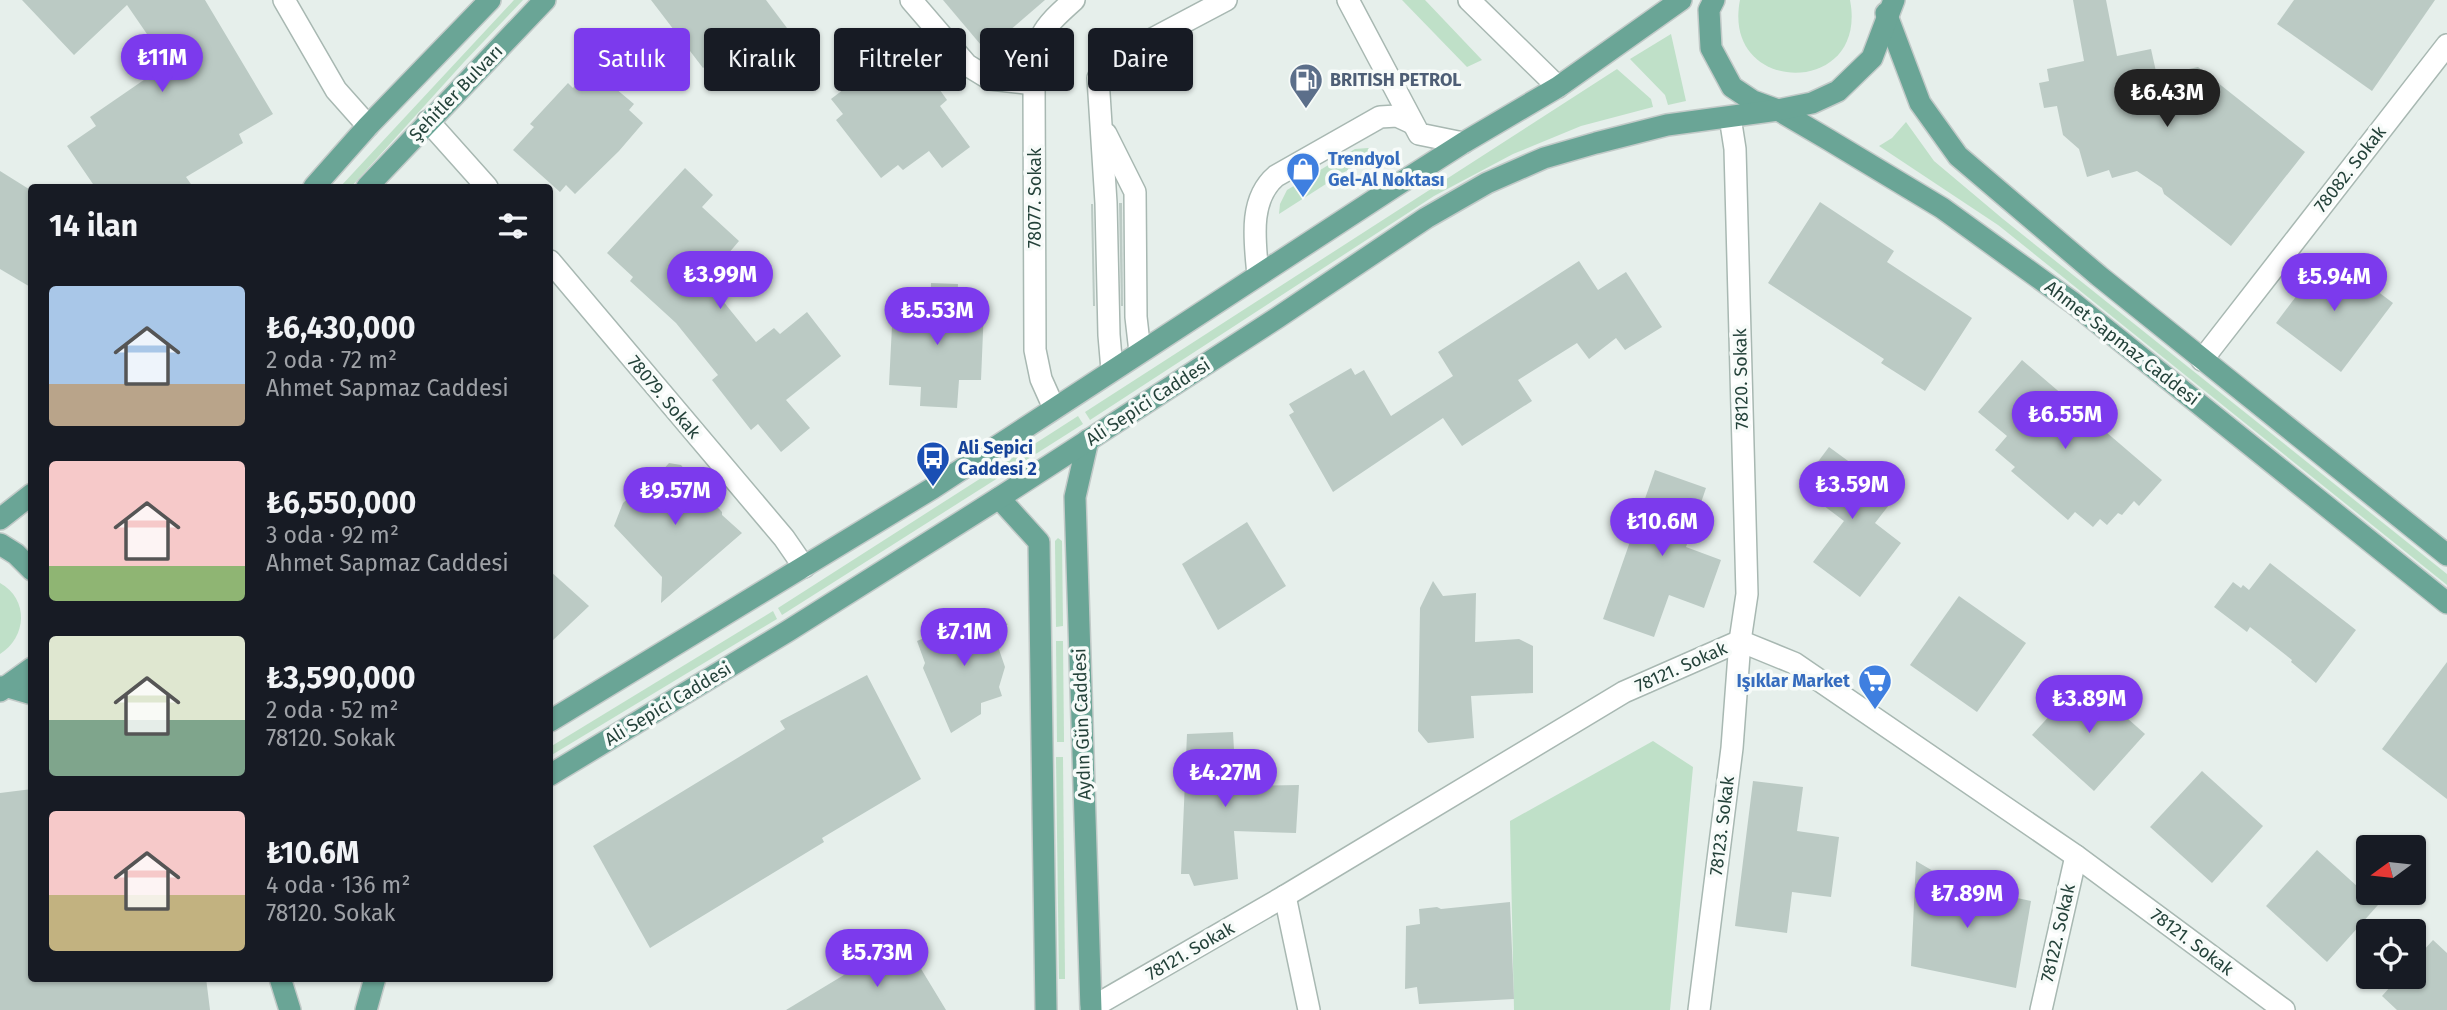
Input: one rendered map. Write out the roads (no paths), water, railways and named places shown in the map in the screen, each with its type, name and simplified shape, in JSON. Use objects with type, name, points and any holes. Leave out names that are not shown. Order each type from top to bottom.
[{"type":"main road","points":[[317,184],[368,126],[490,0]]},
{"type":"main road","name":"Şehitler Bulvarı","points":[[370,184],[545,0]]},
{"type":"main road","points":[[553,719],[933,488],[1463,143],[1558,87],[1681,0]]},
{"type":"main road","name":"Ahmet Sapmaz Caddesi","points":[[1714,0],[1709,10],[1711,48],[1732,87],[1754,101],[1778,110],[1942,208],[2073,302],[2447,603]]},
{"type":"main road","name":"Ahmet Sapmaz Caddesi","points":[[1888,6],[1920,103],[1958,156],[2202,360],[2447,555]]},
{"type":"main road","name":"Ali Sepici Caddesi","points":[[553,773],[776,639],[999,498],[1426,218],[1487,183],[1544,158],[1596,143],[1667,125],[1812,103],[1838,91],[1872,58],[1888,6]]},
{"type":"main road","name":"Aydın Gün Caddesi","points":[[1088,440],[1075,496],[1091,1009]]},
{"type":"main road","points":[[0,519],[28,497]]},
{"type":"main road","points":[[999,498],[1039,542],[1046,1010]]},
{"type":"main road","points":[[0,544],[28,566]]},
{"type":"main road","points":[[3,688],[28,671]]},
{"type":"main road","points":[[3,688],[28,693]]},
{"type":"main road","points":[[281,982],[290,1010]]},
{"type":"main road","points":[[366,1010],[373,982]]},
{"type":"street","points":[[284,0],[336,90],[368,126]]},
{"type":"street","points":[[911,0],[967,65],[980,73]]},
{"type":"street","name":"78077. Sokak","points":[[1045,28],[1074,0]]},
{"type":"street","points":[[1112,370],[1098,78],[1105,64],[1226,0]]},
{"type":"street","points":[[1348,0],[1419,134],[1463,143]]},
{"type":"street","points":[[1469,0],[1558,87]]},
{"type":"street","name":"78082. Sokak","points":[[2202,360],[2447,45]]},
{"type":"street","name":"78077. Sokak","points":[[1034,91],[1035,350],[1041,379],[1054,408]]},
{"type":"street","points":[[1258,275],[1255,240],[1259,197],[1265,185],[1276,176],[1381,117],[1397,116],[1412,123]]},
{"type":"street","name":"78120. Sokak","points":[[1730,117],[1735,149],[1747,594],[1740,641]]},
{"type":"street","points":[[428,121],[484,184]]},
{"type":"street","points":[[1102,126],[1135,192],[1136,317],[1140,352]]},
{"type":"street","name":"78079. Sokak","points":[[553,265],[784,538],[804,566]]},
{"type":"street","name":"78121. Sokak","points":[[1091,1009],[1624,692],[1740,641],[1794,663],[2076,856],[2284,1010]]},
{"type":"street","name":"78123. Sokak","points":[[1699,1010],[1732,748],[1740,641]]},
{"type":"street","name":"78122. Sokak","points":[[2040,1010],[2076,856]]},
{"type":"street","points":[[1285,896],[1309,1010]]},
{"type":"place","name":"BRITISH PETROL","points":[[1306,110]]},
{"type":"place","name":"Trendyol Gel-Al Noktası","points":[[1303,199]]},
{"type":"place","name":"Ali Sepici Caddesi 2","points":[[933,488]]},
{"type":"place","name":"Işıklar Market","points":[[1875,711]]}]
